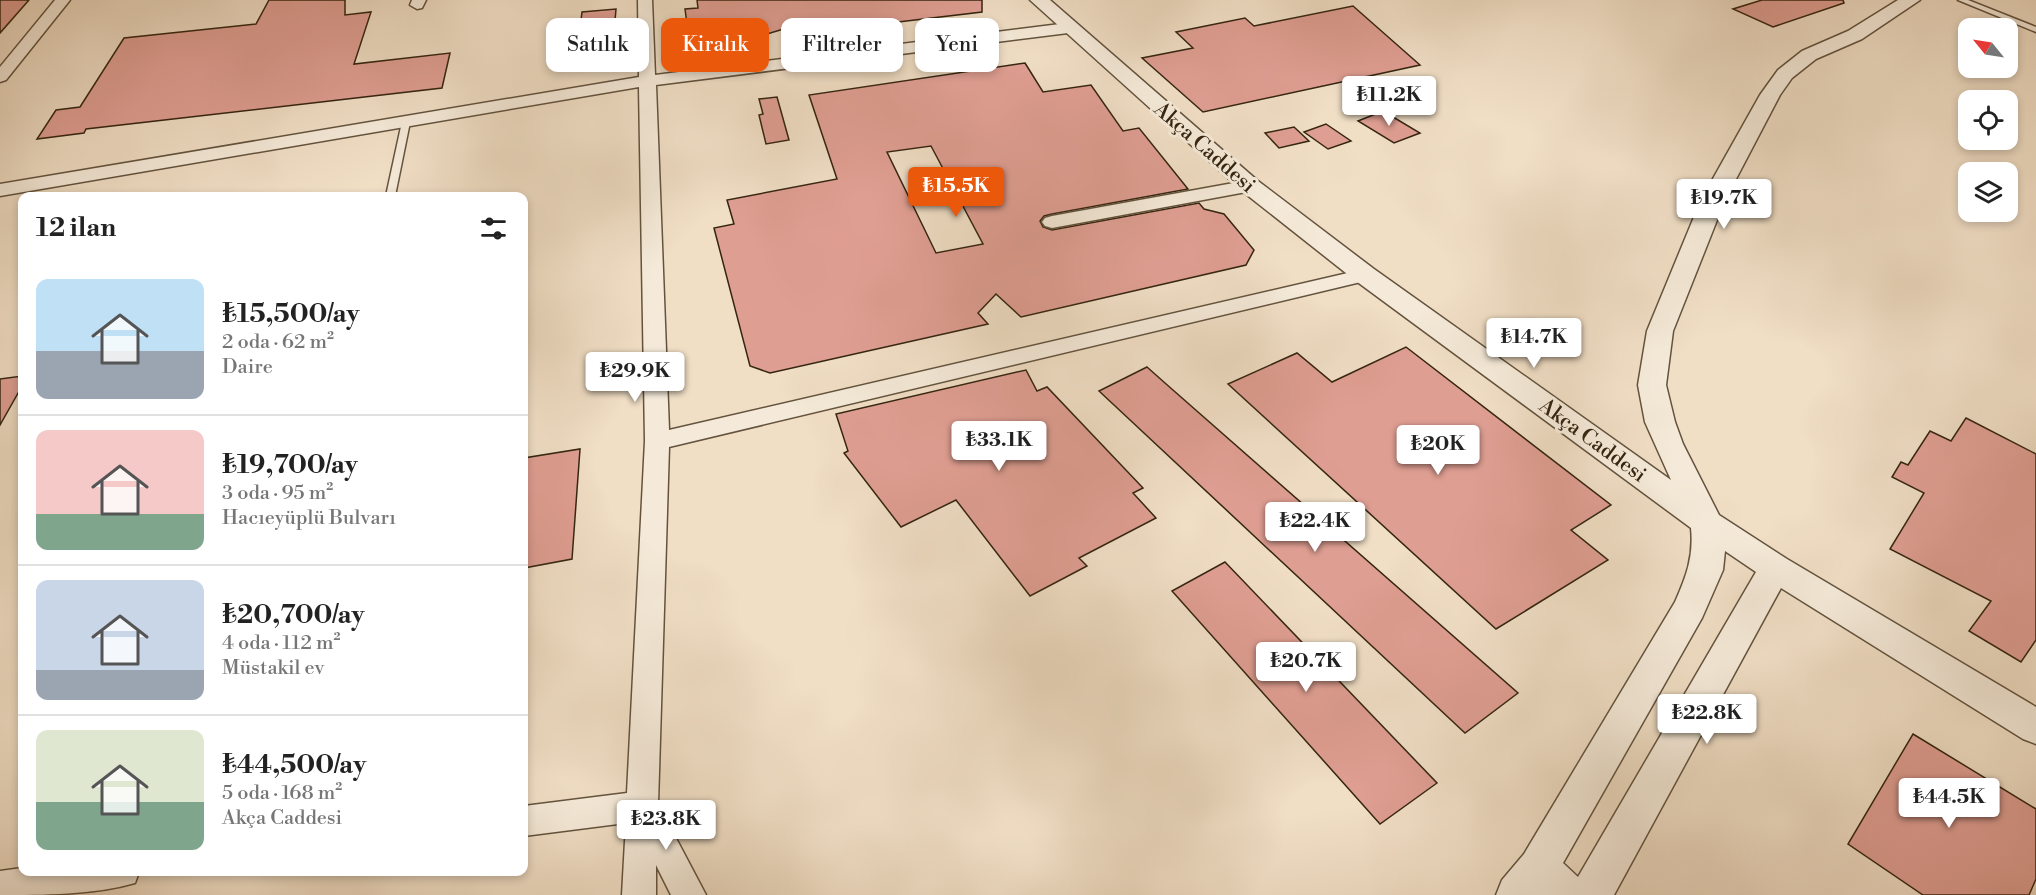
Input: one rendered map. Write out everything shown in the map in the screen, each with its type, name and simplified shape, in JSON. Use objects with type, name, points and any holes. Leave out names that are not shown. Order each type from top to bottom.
[{"type":"street","points":[[0,76],[63,0]]},
{"type":"street","points":[[639,895],[657,441],[645,0]]},
{"type":"street","name":"Akça Caddesi","points":[[1039,0],[1068,28],[1250,186],[1365,275],[1707,523],[2036,727]]},
{"type":"street","points":[[1568,895],[1527,882],[1690,609],[1706,570],[1709,546],[1707,523],[1668,444],[1660,422],[1652,385],[1660,331],[1713,200],[1770,95],[1785,74],[1809,55],[1855,35],[1911,0]]},
{"type":"street","points":[[0,190],[647,81],[1068,28]]},
{"type":"street","points":[[1052,222],[1250,186]]},
{"type":"street","points":[[657,441],[1365,275]]},
{"type":"street","points":[[1591,895],[1775,567]]},
{"type":"street","points":[[528,820],[643,806]]},
{"type":"street","points":[[643,806],[689,895]]},
{"type":"street","points":[[0,887],[90,876]]},
{"type":"lane","points":[[1962,0],[2036,30]]},
{"type":"lane","points":[[391,192],[406,122]]},
{"type":"building","points":[[0,0],[29,0],[0,33]]},
{"type":"building","points":[[269,0],[345,0],[345,15],[371,12],[354,64],[450,53],[442,88],[86,129],[84,133],[37,139],[56,110],[80,107],[124,38],[256,24]]},
{"type":"building","points":[[697,0],[982,0],[982,12],[915,18],[915,20],[903,21],[903,18],[781,18],[781,30],[769,33],[769,18],[686,18],[685,9],[698,8]]},
{"type":"building","points":[[1762,0],[1843,0],[1844,3],[1773,27],[1733,9]]},
{"type":"building","points":[[1353,6],[1420,65],[1203,112],[1142,58],[1193,48],[1176,32],[1245,18],[1254,26]]},
{"type":"building","points":[[616,9],[615,18],[581,18],[582,12]]},
{"type":"building","points":[[1025,63],[1043,92],[1091,85],[1123,131],[1139,128],[1188,189],[1044,216],[1040,221],[1043,227],[1052,230],[1199,203],[1204,209],[1224,214],[1254,250],[1246,265],[1021,317],[996,294],[978,313],[988,324],[770,373],[750,366],[714,228],[734,224],[727,200],[837,179],[809,95],[964,72],[999,72],[999,67]],"holes":[[[931,146],[983,244],[936,253],[887,152]]]},
{"type":"building","points":[[777,97],[789,140],[766,144],[759,115],[763,114],[759,99]]},
{"type":"building","points":[[1383,111],[1420,133],[1394,143],[1358,121]]},
{"type":"building","points":[[1326,124],[1351,141],[1328,149],[1304,132]]},
{"type":"building","points":[[1294,127],[1309,141],[1279,148],[1265,133]]},
{"type":"building","points":[[1406,347],[1611,505],[1571,530],[1608,560],[1496,629],[1228,384],[1297,353],[1332,382]]},
{"type":"building","points":[[1147,367],[1518,693],[1465,733],[1099,391]]},
{"type":"building","points":[[1026,370],[1037,391],[1047,387],[1143,488],[1133,493],[1156,518],[1079,558],[1087,566],[1030,596],[956,500],[901,527],[844,453],[848,451],[836,414]]},
{"type":"building","points":[[18,377],[18,393],[0,425],[0,379]]},
{"type":"building","points":[[1966,418],[2036,454],[2036,640],[2021,662],[1969,631],[1991,601],[1890,549],[1924,493],[1892,477],[1901,462],[1908,465],[1930,431],[1951,441]]},
{"type":"building","points":[[580,449],[572,559],[528,567],[528,457]]},
{"type":"building","points":[[1225,562],[1437,783],[1380,824],[1172,591]]},
{"type":"building","points":[[1913,734],[2036,809],[2036,879],[2029,895],[1923,895],[1848,844]]}]
